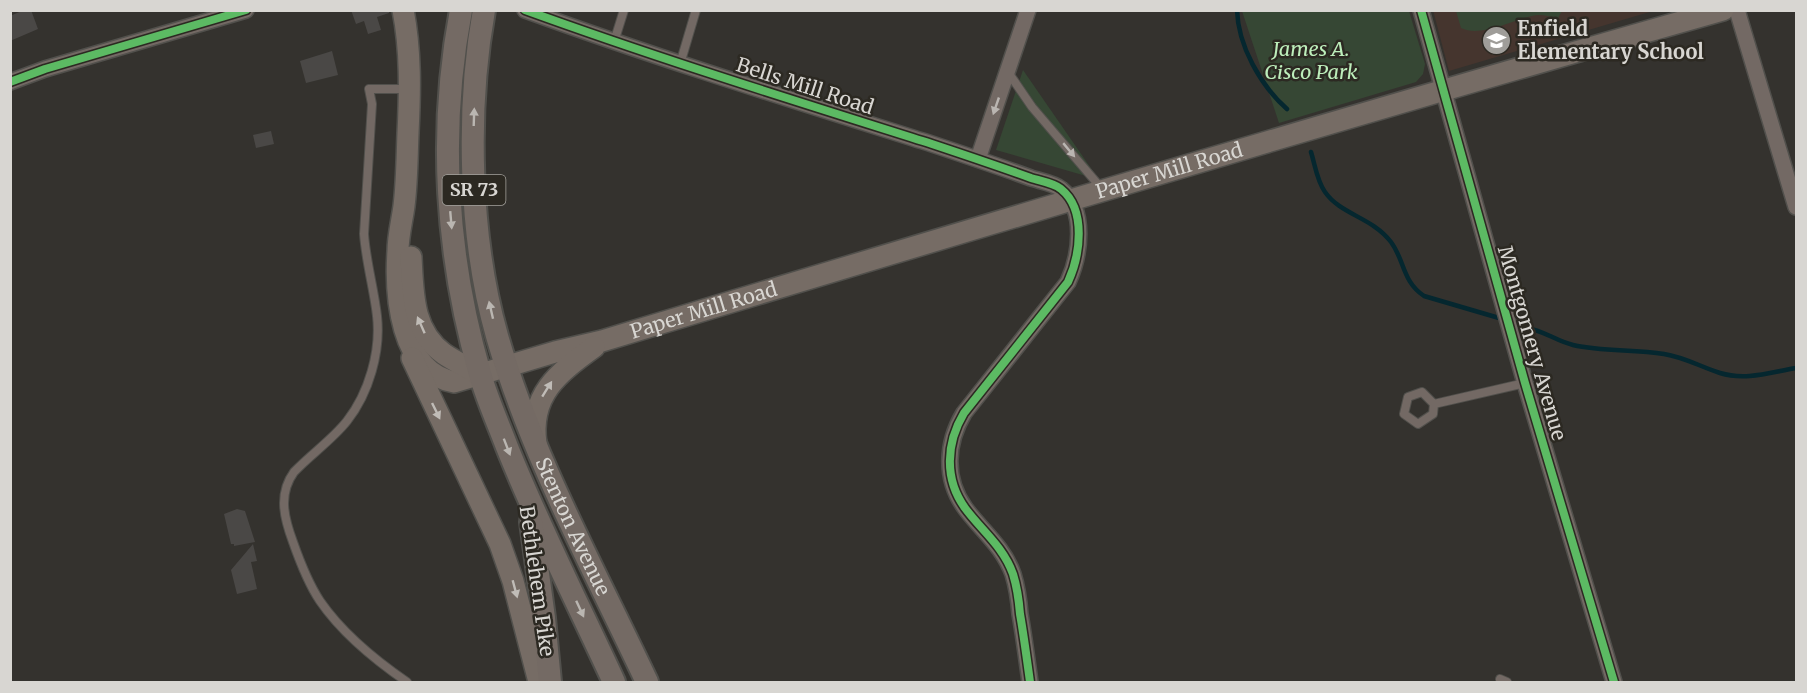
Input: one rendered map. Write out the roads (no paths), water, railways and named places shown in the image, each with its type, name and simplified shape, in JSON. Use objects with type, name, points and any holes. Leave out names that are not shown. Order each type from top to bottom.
[{"type":"main road","points":[[403,10],[409,42],[410,90],[404,206],[398,250],[399,303],[417,372],[500,544],[513,581],[539,682]]},
{"type":"main road","points":[[461,10],[451,70],[447,136],[451,219],[462,300],[480,375]]},
{"type":"main road","name":"SR 73","points":[[484,10],[478,40],[473,169],[484,276],[497,335],[507,367]]},
{"type":"main road","name":"Paper Mill Road","points":[[480,375],[602,341],[1444,88],[1723,10]]},
{"type":"main road","points":[[404,206],[411,251],[413,292],[421,326],[427,337],[440,351],[480,375]]},
{"type":"main road","points":[[407,337],[421,361],[430,371],[446,381],[454,382],[480,375]]},
{"type":"main road","points":[[536,445],[534,422],[541,400],[550,385],[563,370],[602,341]]},
{"type":"main road","name":"Stenton Avenue","points":[[507,367],[536,445],[648,682]]},
{"type":"main road","name":"Stenton Avenue","points":[[480,375],[520,479],[613,682]]},
{"type":"main road","name":"Bethlehem Pike","points":[[520,479],[530,515],[535,546],[550,682]]},
{"type":"main road","points":[[611,607],[615,646],[613,682]]},
{"type":"street","points":[[10,82],[45,69],[246,10]]},
{"type":"street","name":"Bells Mill Road","points":[[525,10],[680,64],[978,159],[1060,188],[1070,199]]},
{"type":"street","points":[[978,159],[1028,10]]},
{"type":"street","name":"Montgomery Avenue","points":[[1421,10],[1525,383],[1614,682]]},
{"type":"street","points":[[1737,10],[1797,207]]},
{"type":"street","points":[[1030,682],[1013,574],[994,540],[966,509],[958,496],[951,479],[950,452],[952,437],[964,413],[1068,282],[1076,260],[1078,239],[1078,223],[1070,199]]},
{"type":"lane","points":[[614,42],[624,10]]},
{"type":"lane","points":[[680,64],[696,10]]},
{"type":"lane","points":[[1008,70],[1032,107],[1103,189]]},
{"type":"lane","points":[[407,682],[364,649],[319,600],[303,569],[288,527],[284,498],[285,488],[294,472],[347,422],[367,382],[378,339],[365,243],[372,104],[369,89],[410,90]]},
{"type":"lane","points":[[1434,404],[1525,383]]},
{"type":"waterway","points":[[1237,10],[1238,24],[1246,51],[1268,89],[1287,109]]},
{"type":"waterway","points":[[1311,152],[1318,178],[1325,192],[1339,206],[1375,227],[1391,242],[1417,290],[1424,296],[1499,318]]},
{"type":"waterway","points":[[1526,328],[1584,347],[1671,355],[1730,375],[1758,375],[1796,368]]},
{"type":"place","name":"Enfield Elementary School","points":[[1496,41]]},
{"type":"park label","name":"James A. Cisco Park","points":[[1311,60]]}]
